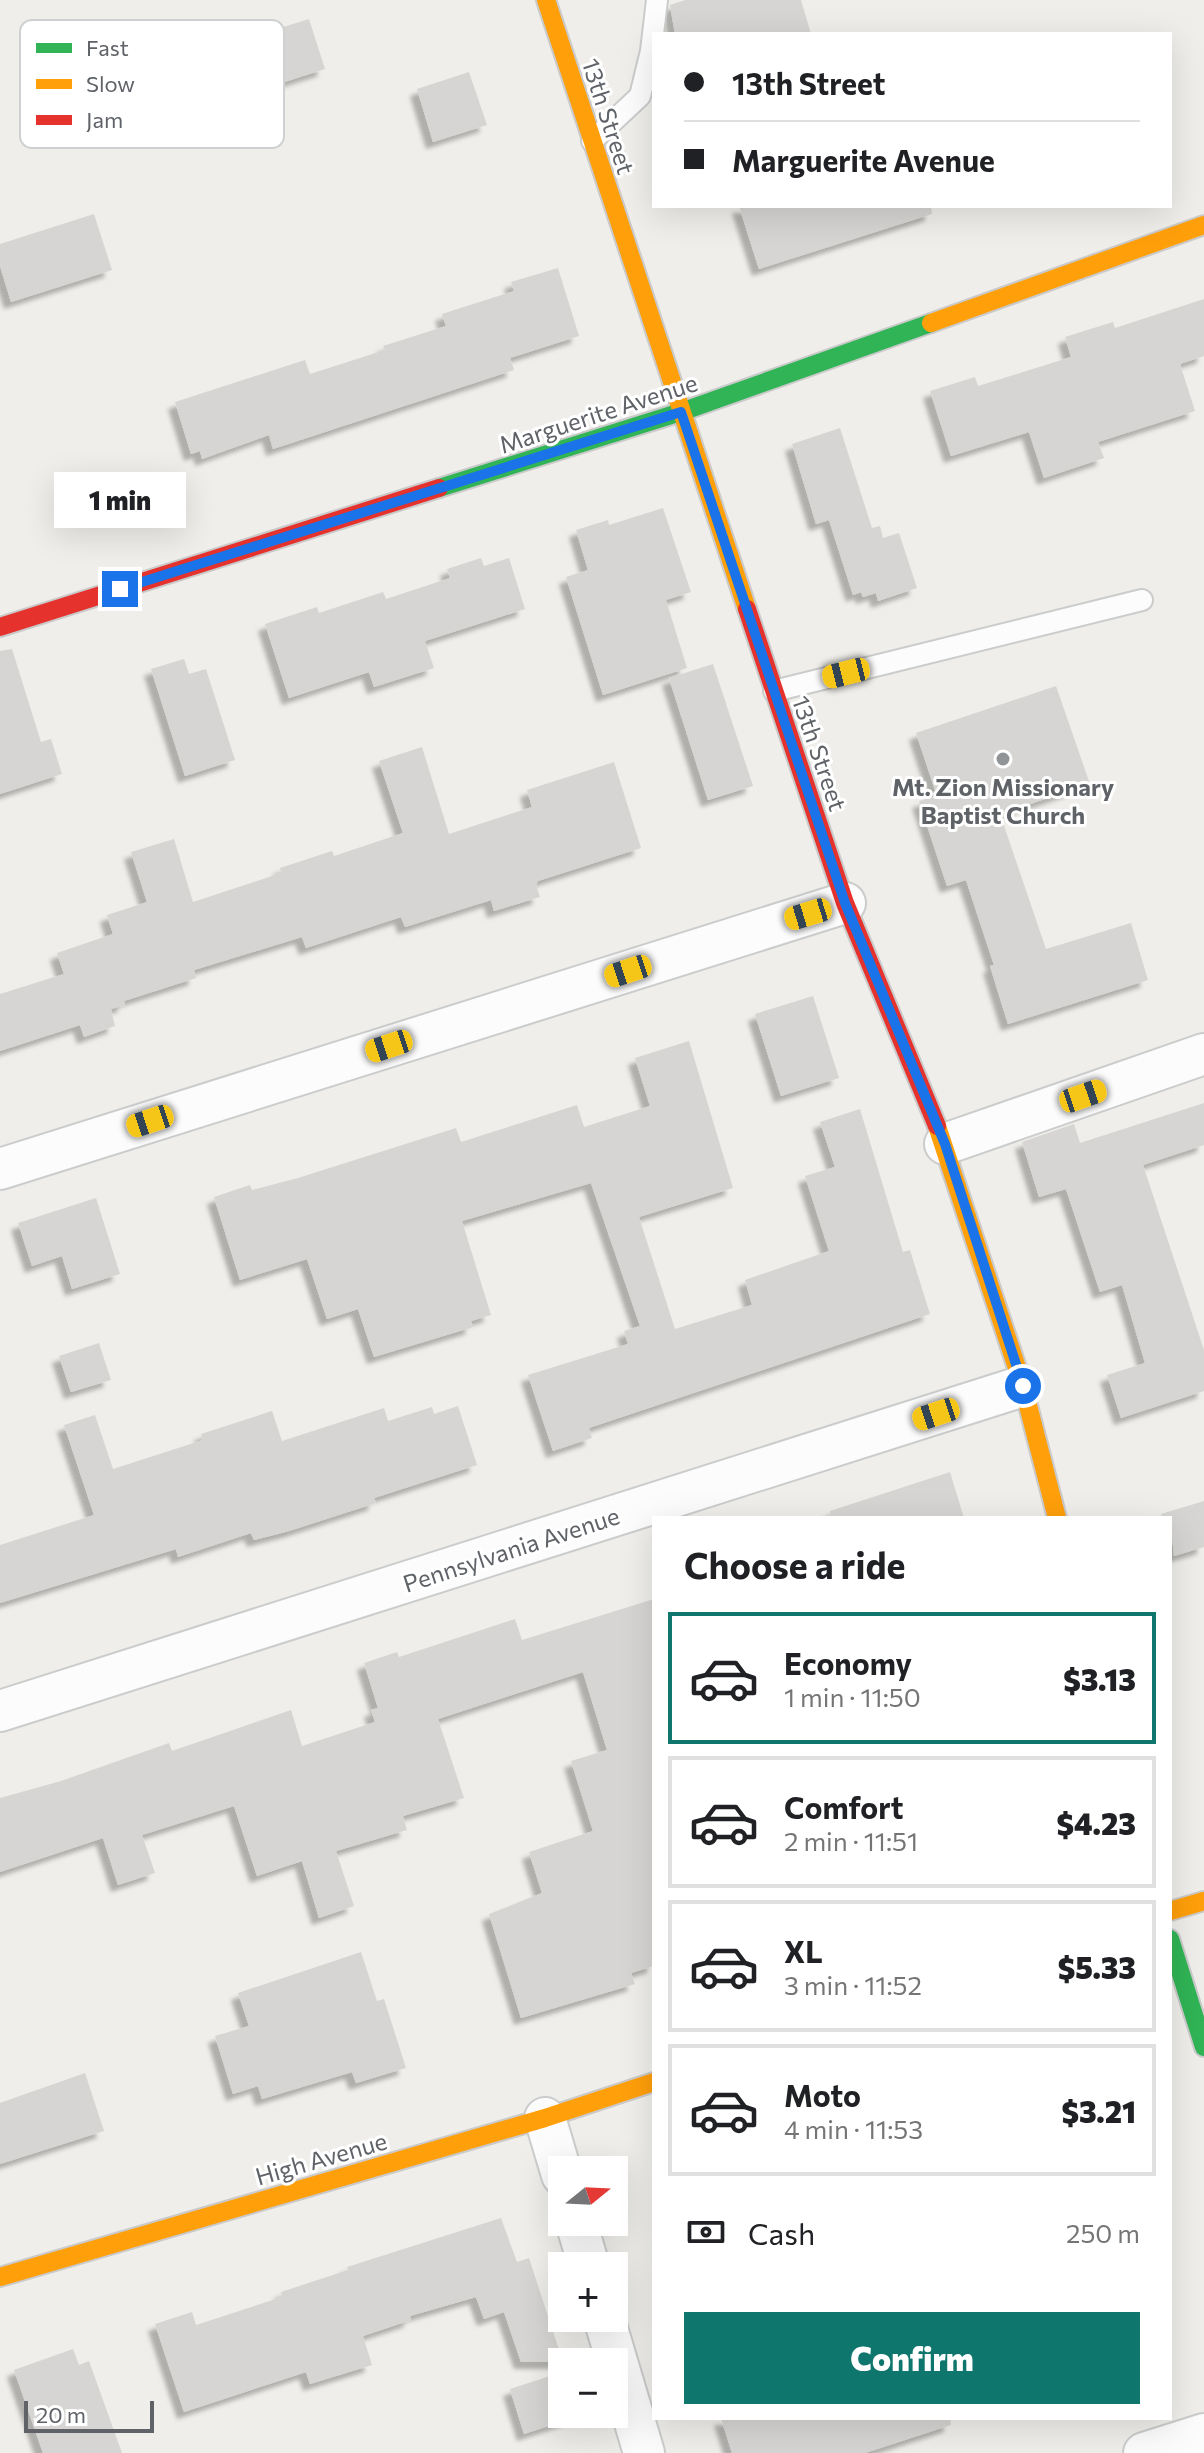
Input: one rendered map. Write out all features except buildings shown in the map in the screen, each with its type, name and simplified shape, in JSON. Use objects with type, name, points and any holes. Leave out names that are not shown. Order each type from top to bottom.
[{"type":"street","name":"13th Street","points":[[546,0],[845,903],[945,1144],[1023,1386],[1056,1516]]},
{"type":"street","name":"Marguerite Avenue","points":[[0,627],[681,412],[1204,225]]},
{"type":"street","points":[[0,1169],[845,903]]},
{"type":"street","points":[[945,1144],[1204,1054]]},
{"type":"street","name":"Pennsylvania Avenue","points":[[0,1711],[1023,1386]]},
{"type":"street","points":[[1172,1910],[1204,1901]]},
{"type":"street","points":[[1172,1945],[1204,2047]]},
{"type":"street","name":"High Avenue","points":[[0,2277],[545,2118],[649,2083]]},
{"type":"street","points":[[545,2118],[556,2156]]},
{"type":"street","points":[[608,2332],[644,2453]]},
{"type":"street","points":[[1144,2453],[1204,2434]]},
{"type":"lane","points":[[653,32],[657,0]]},
{"type":"lane","points":[[592,141],[640,96],[652,42]]},
{"type":"lane","points":[[774,691],[1142,600]]},
{"type":"traffic: fast","points":[[439,488],[681,412],[931,323]]},
{"type":"traffic: fast","points":[[1172,1945],[1204,2047]]},
{"type":"traffic: slow","points":[[546,0],[747,609]]},
{"type":"traffic: slow","points":[[931,323],[1204,225]]},
{"type":"traffic: slow","points":[[937,1126],[1023,1386],[1056,1516]]},
{"type":"traffic: slow","points":[[1172,1910],[1204,1901]]},
{"type":"traffic: slow","points":[[0,2277],[545,2118],[652,2083]]},
{"type":"traffic: jam","points":[[0,627],[439,488]]},
{"type":"traffic: jam","points":[[747,609],[845,903],[937,1126]]},
{"type":"place","name":"Mt. Zion Missionary Baptist Church","points":[[1003,759]]},
{"type":"route","points":[[120,589],[681,412],[845,903],[945,1144],[1023,1386]]}]
